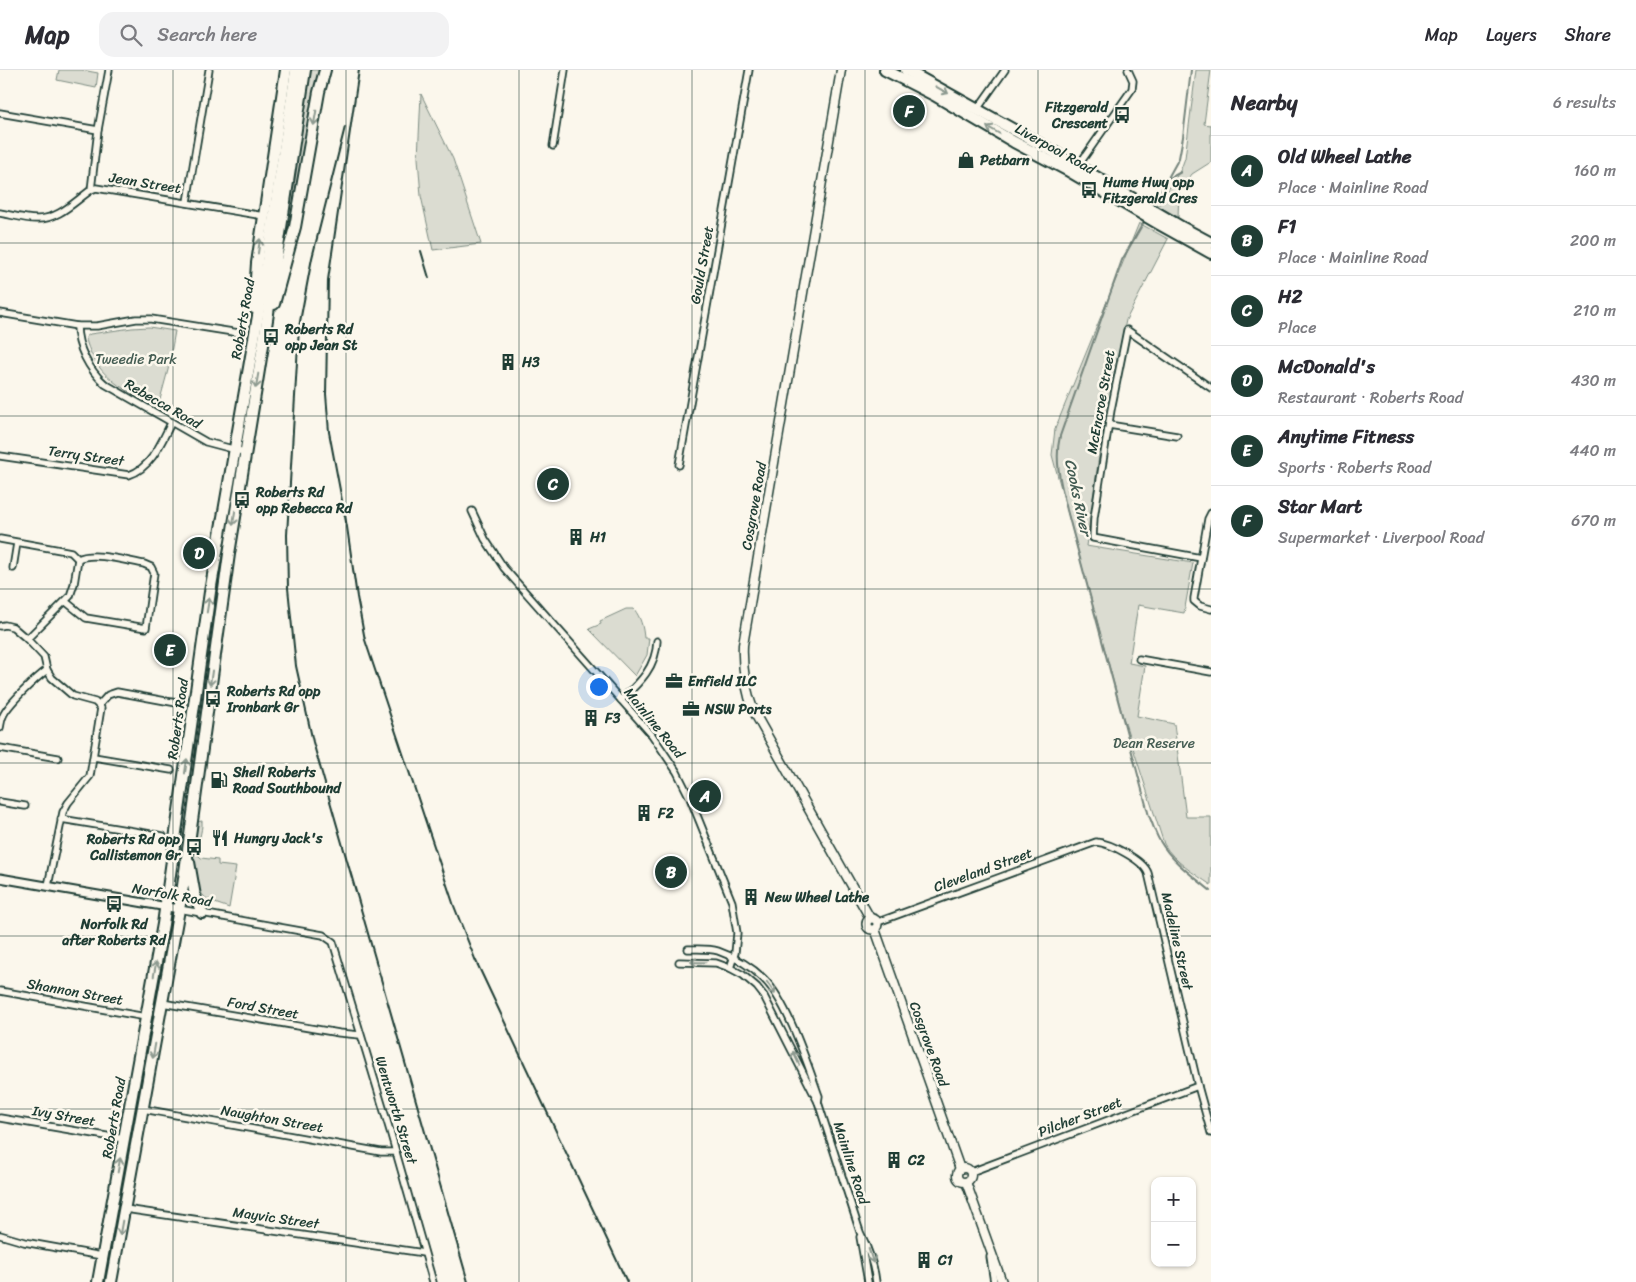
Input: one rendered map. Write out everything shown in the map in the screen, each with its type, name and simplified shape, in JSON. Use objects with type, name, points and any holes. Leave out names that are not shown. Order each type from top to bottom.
[{"type":"highway","points":[[254,339],[255,284],[286,70]]},
{"type":"highway","name":"Roberts Road","points":[[98,1282],[166,907],[206,618],[239,451],[265,333],[274,237],[296,70]]},
{"type":"highway","name":"Roberts Road","points":[[111,1282],[179,909],[225,581],[239,451],[254,339],[305,70]]},
{"type":"highway","points":[[265,333],[292,243],[325,70]]},
{"type":"highway","name":"Liverpool Road","points":[[885,70],[1078,166],[1211,253]]},
{"type":"highway","name":"Liverpool Road","points":[[906,70],[1068,170],[1136,205]]},
{"type":"highway","name":"Liverpool Road","points":[[1162,221],[1211,243]]},
{"type":"highway","points":[[187,854],[195,896],[202,913]]},
{"type":"main road","name":"Cosgrove Road","points":[[841,70],[745,636],[743,669],[746,687],[754,712],[870,918],[874,918],[960,1168]]},
{"type":"main road","points":[[960,1168],[966,1168],[971,1172],[970,1179],[966,1182],[961,1182],[958,1179],[957,1172],[960,1168]]},
{"type":"main road","points":[[966,1182],[1002,1282]]},
{"type":"street","points":[[91,190],[98,130],[109,70]]},
{"type":"street","points":[[187,202],[209,70]]},
{"type":"street","points":[[553,146],[565,70]]},
{"type":"street","name":"Gould Street","points":[[679,465],[749,70]]},
{"type":"street","points":[[974,113],[1006,70]]},
{"type":"street","points":[[1078,166],[1132,89],[1133,80],[1128,70]]},
{"type":"street","points":[[0,114],[98,130]]},
{"type":"street","name":"Jean Street","points":[[0,214],[34,220],[48,218],[64,210],[91,190],[102,188],[264,216]]},
{"type":"street","points":[[0,313],[77,326],[97,326],[136,319],[151,319],[239,333]]},
{"type":"street","name":"Rebecca Road","points":[[77,326],[79,342],[93,370],[101,380],[115,391],[206,442],[239,451]]},
{"type":"street","name":"McEncroe Street","points":[[1201,558],[1094,538],[1094,518],[1127,330],[1211,388]]},
{"type":"street","name":"Terry Street","points":[[0,456],[128,475],[137,472],[145,466],[171,423]]},
{"type":"street","points":[[1109,425],[1177,436]]},
{"type":"street","name":"Mainline Road","points":[[472,511],[485,539],[504,568],[652,735],[676,772],[690,798],[732,902],[736,928],[734,958],[730,968]]},
{"type":"street","points":[[1211,513],[1208,519],[1194,601],[1200,606],[1211,609]]},
{"type":"street","points":[[0,539],[70,552],[78,559]]},
{"type":"street","points":[[13,568],[17,543]]},
{"type":"street","points":[[65,601],[86,618],[146,628],[154,575],[151,568],[144,564],[93,556],[84,556],[78,559]]},
{"type":"street","points":[[27,639],[65,601],[72,590],[78,559]]},
{"type":"street","points":[[0,626],[9,626],[27,639],[44,657],[47,670],[52,678],[73,696],[99,705],[101,714],[90,776],[66,806],[48,886]]},
{"type":"street","points":[[620,700],[648,672],[655,656],[657,641]]},
{"type":"street","points":[[1139,659],[1211,672]]},
{"type":"street","points":[[0,728],[2,717],[8,709],[36,678],[47,670]]},
{"type":"street","points":[[99,705],[108,695],[117,692],[182,704]]},
{"type":"street","points":[[0,748],[58,758]]},
{"type":"street","points":[[94,757],[171,770]]},
{"type":"street","points":[[0,802],[25,806]]},
{"type":"street","points":[[62,819],[163,836]]},
{"type":"street","name":"Cleveland Street","points":[[876,925],[1096,842]]},
{"type":"street","name":"Madeline Street","points":[[1096,842],[1106,844],[1140,862],[1145,867],[1211,1133]]},
{"type":"street","name":"Norfolk Road","points":[[0,878],[323,935],[331,939],[334,946]]},
{"type":"street","name":"Wentworth Street","points":[[334,946],[433,1282]]},
{"type":"street","name":"Mainline Road","points":[[688,949],[717,950],[749,966],[765,980],[782,1005],[803,1050],[819,1096],[818,1102]]},
{"type":"street","name":"Mainline Road","points":[[679,962],[716,963],[730,968],[743,975],[757,987],[768,1001],[818,1102],[860,1232],[875,1269],[876,1282]]},
{"type":"street","name":"Shannon Street","points":[[0,991],[146,1017]]},
{"type":"street","name":"Ford Street","points":[[162,1003],[360,1035]]},
{"type":"street","name":"Pilcher Street","points":[[971,1172],[1198,1086]]},
{"type":"street","name":"Naughton Street","points":[[143,1109],[381,1152],[396,1152]]},
{"type":"street","name":"Ivy Street","points":[[0,1118],[124,1139]]},
{"type":"street","name":"Mayvic Street","points":[[125,1209],[424,1252]]},
{"type":"street","name":"Mainline Road","points":[[860,1232],[868,1282]]},
{"type":"street","points":[[0,1235],[24,1242],[102,1256]]},
{"type":"street","points":[[988,1246],[994,1282]]},
{"type":"green space","points":[[59,70],[82,70],[98,73],[96,88],[57,80]]},
{"type":"green space","points":[[310,70],[321,70],[296,208],[279,274],[283,240]]},
{"type":"green space","points":[[1196,70],[1211,70],[1204,124],[1211,125],[1211,162],[1192,174],[1179,192],[1178,217],[1158,206],[1181,169],[1185,158]]},
{"type":"green space","points":[[421,94],[453,159],[481,244],[433,250],[421,196],[418,158]]},
{"type":"green space","name":"Dean Reserve","points":[[1139,223],[1168,239],[1126,320],[1102,435],[1086,546],[1193,563],[1184,613],[1138,605],[1129,663],[1145,666],[1137,716],[1174,724],[1186,817],[1211,817],[1211,885],[1179,862],[1164,844],[1123,717],[1052,455],[1055,429]]},
{"type":"green space","name":"Tweedie Park","points":[[149,327],[175,331],[168,370],[158,407],[118,385],[110,378],[95,361],[86,339],[90,334]]},
{"type":"green space","points":[[226,524],[228,524],[191,787],[188,786]]},
{"type":"green space","points":[[626,609],[634,609],[641,623],[644,638],[649,638],[647,655],[635,676],[589,629],[601,624],[600,621]]},
{"type":"green space","points":[[202,821],[198,855],[201,858],[218,860],[218,865],[236,867],[229,908],[209,900],[200,891],[196,893],[192,861],[196,822]]},
{"type":"green space","points":[[146,1041],[150,1042],[106,1282],[102,1282]]},
{"type":"waterway","name":"Cooks River","points":[[1153,205],[1179,158],[1191,70]]},
{"type":"waterway","points":[[1168,179],[1181,172]]},
{"type":"waterway","name":"Cooks River","points":[[1145,220],[1122,260],[1060,436],[1058,464],[1067,510],[1149,816],[1158,838],[1170,856],[1211,891]]},
{"type":"railway","points":[[359,70],[328,280],[326,394],[329,432],[347,527],[365,640],[454,906],[475,959],[627,1282]]},
{"type":"railway","points":[[345,127],[312,258],[299,327],[287,535],[288,588],[296,666],[313,742],[468,1282]]},
{"type":"railway","points":[[421,251],[429,278]]},
{"type":"place","name":"Star Mart","points":[[909,111]]},
{"type":"place","name":"Fitzgerald Crescent","points":[[1122,115]]},
{"type":"place","name":"Petbarn","points":[[966,160]]},
{"type":"place","name":"Hume Hwy opp Fitzgerald Cres","points":[[1089,190]]},
{"type":"place","name":"Roberts Rd opp Jean St","points":[[271,337]]},
{"type":"place","name":"H3","points":[[508,362]]},
{"type":"place","name":"H2","points":[[553,484]]},
{"type":"place","name":"Roberts Rd opp Rebecca Rd","points":[[242,500]]},
{"type":"place","name":"H1","points":[[576,537]]},
{"type":"place","name":"McDonald's","points":[[199,553]]},
{"type":"place","name":"Anytime Fitness","points":[[170,650]]},
{"type":"place","name":"Enfield ILC","points":[[674,681]]},
{"type":"place","name":"Roberts Rd opp Ironbark Gr","points":[[213,699]]},
{"type":"place","name":"NSW Ports","points":[[691,709]]},
{"type":"place","name":"F3","points":[[591,718]]},
{"type":"place","name":"Shell Roberts Road Southbound","points":[[219,780]]},
{"type":"place","name":"Old Wheel Lathe","points":[[705,796]]},
{"type":"place","name":"F2","points":[[644,813]]},
{"type":"place","name":"Hungry Jack's","points":[[220,838]]},
{"type":"place","name":"Roberts Rd opp Callistemon Gr","points":[[194,847]]},
{"type":"place","name":"F1","points":[[671,872]]},
{"type":"place","name":"New Wheel Lathe","points":[[751,897]]},
{"type":"place","name":"Norfolk Rd after Roberts Rd","points":[[114,904]]},
{"type":"place","name":"C2","points":[[894,1160]]},
{"type":"place","name":"C1","points":[[924,1260]]}]
